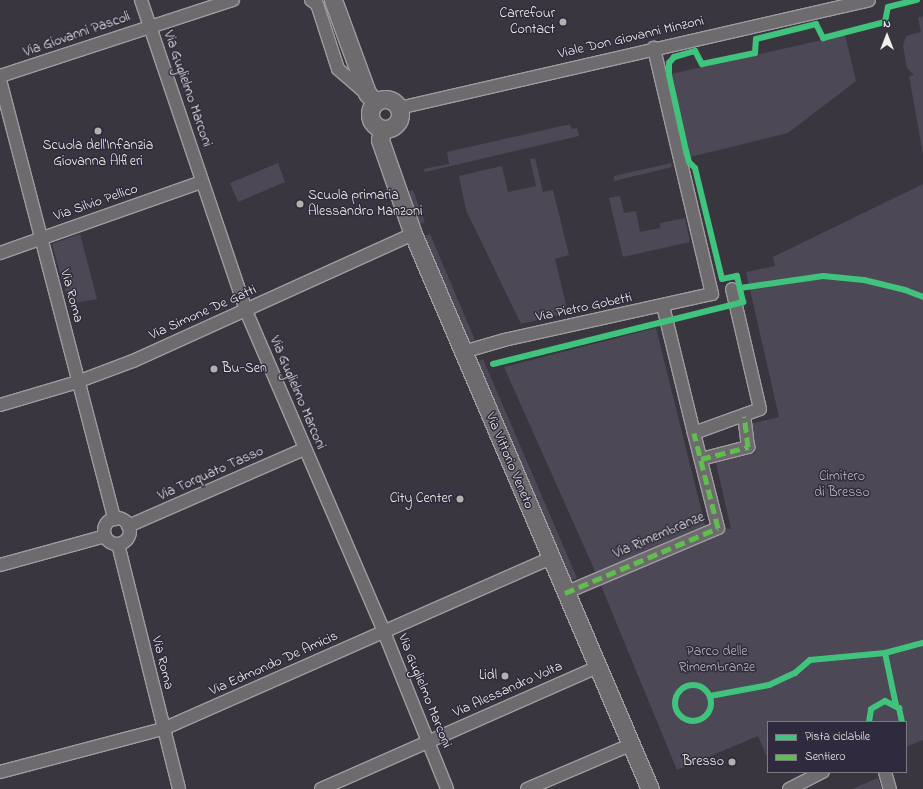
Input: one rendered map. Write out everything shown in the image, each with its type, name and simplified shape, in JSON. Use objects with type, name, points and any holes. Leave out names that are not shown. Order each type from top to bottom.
[{"type":"main road","points":[[333,0],[371,97],[371,120],[382,129],[391,128],[398,122],[400,108],[389,98],[371,97]]},
{"type":"main road","name":"Via Vittorio Veneto","points":[[382,129],[380,140],[413,234],[650,789]]},
{"type":"street","name":"Via Guglielmo Marconi","points":[[141,0],[246,311],[304,449],[384,632],[447,789]]},
{"type":"street","name":"Via Giovanni Pascoli","points":[[0,76],[233,0]]},
{"type":"street","points":[[311,0],[317,4],[338,69],[371,97]]},
{"type":"street","name":"Viale Don Giovanni Minzoni","points":[[400,108],[654,48],[870,0]]},
{"type":"street","name":"Via Pietro Gobetti","points":[[463,352],[504,340],[712,294],[654,48]]},
{"type":"street","name":"Via Roma","points":[[0,80],[77,382],[114,519]]},
{"type":"street","name":"Via Silvio Pellico","points":[[0,252],[202,182]]},
{"type":"street","name":"Via Simone De Gatti","points":[[0,405],[77,382],[246,311],[413,234]]},
{"type":"street","points":[[694,433],[760,410],[732,289]]},
{"type":"street","name":"Via Rimembranze","points":[[565,593],[718,528],[663,306]]},
{"type":"street","points":[[701,459],[748,447],[744,416]]},
{"type":"street","name":"Via Torquato Tasso","points":[[128,526],[304,449]]},
{"type":"street","points":[[114,519],[124,521],[128,526],[127,540],[118,544],[112,543],[105,536],[106,526],[114,519]]},
{"type":"street","points":[[0,565],[105,536]]},
{"type":"street","name":"Via Roma","points":[[118,544],[179,789]]},
{"type":"street","name":"Via Edmondo De Amicis","points":[[0,772],[164,730],[551,558]]},
{"type":"street","name":"Via Alessandro Volta","points":[[321,789],[597,667]]},
{"type":"street","points":[[527,789],[630,745]]},
{"type":"street","points":[[789,789],[821,773]]},
{"type":"street","points":[[884,773],[890,789]]},
{"type":"green space","points":[[923,16],[923,154],[909,76],[914,75],[907,68],[903,46],[906,36],[921,32],[918,18]]},
{"type":"green space","points":[[845,35],[856,81],[788,133],[690,157],[671,74]]},
{"type":"green space","points":[[570,125],[572,129],[577,128],[579,136],[425,172],[423,169],[449,164],[447,152]]},
{"type":"green space","points":[[535,158],[543,192],[553,190],[569,255],[555,259],[568,313],[521,324],[466,210],[459,176],[502,166],[508,192],[536,186],[530,159]]},
{"type":"green space","points":[[278,163],[285,182],[238,202],[230,183]]},
{"type":"green space","points":[[671,163],[672,167],[614,181],[614,176]]},
{"type":"green space","points":[[923,184],[923,740],[907,747],[907,721],[767,721],[767,757],[758,736],[677,770],[595,571],[504,367],[656,328],[705,525],[731,529],[716,463],[755,453],[749,424],[779,417],[746,272],[775,266],[773,257]]},
{"type":"green space","points":[[413,190],[425,222],[417,225],[405,193]]},
{"type":"green space","points":[[620,196],[624,213],[636,211],[640,232],[660,228],[660,223],[685,218],[690,242],[623,257],[609,198]]},
{"type":"green space","points":[[80,234],[97,299],[69,304],[52,244]]},
{"type":"green space","points":[[430,234],[475,340],[468,343],[423,237]]},
{"type":"green space","points":[[483,359],[577,578],[570,581],[476,362]]},
{"type":"green space","points":[[878,778],[882,789],[852,789]]},
{"type":"marked path","points":[[701,459],[748,447],[744,416]]},
{"type":"marked path","points":[[565,593],[718,528],[694,433]]},
{"type":"cycle path","points":[[493,364],[743,302],[737,276],[722,279],[695,168],[689,162],[686,151],[669,75],[669,63],[674,57],[695,51],[702,64],[755,53],[756,39],[816,24],[823,38],[885,22],[888,7],[917,0]]},
{"type":"cycle path","points":[[740,288],[823,276],[864,280],[905,290],[923,297]]},
{"type":"cycle path","points":[[710,696],[769,685],[795,673],[810,660],[885,653],[923,643]]},
{"type":"cycle path","points":[[885,653],[896,705]]},
{"type":"cycle path","points":[[696,685],[706,690],[710,696],[711,703],[710,710],[706,716],[700,720],[690,721],[680,716],[676,710],[675,700],[680,690],[686,686],[696,685]]},
{"type":"cycle path","points":[[869,721],[871,709],[885,701],[899,708],[902,721]]},
{"type":"place","name":"Carrefour Contact","points":[[563,22]]},
{"type":"place","name":"Scuola dell'Infanzia Giovanna Alfieri","points":[[98,131]]},
{"type":"place","name":"Scuola primaria Alessandro Manzoni","points":[[300,204]]},
{"type":"place","name":"Bu-Sen","points":[[214,369]]},
{"type":"place","name":"City Center","points":[[460,499]]},
{"type":"place","name":"Lidl","points":[[505,676]]},
{"type":"place","name":"Bresso","points":[[732,762]]},
{"type":"park label","name":"Cimitero di Bresso","points":[[842,486]]},
{"type":"park label","name":"Parco delle Rimembranze","points":[[717,660]]}]
